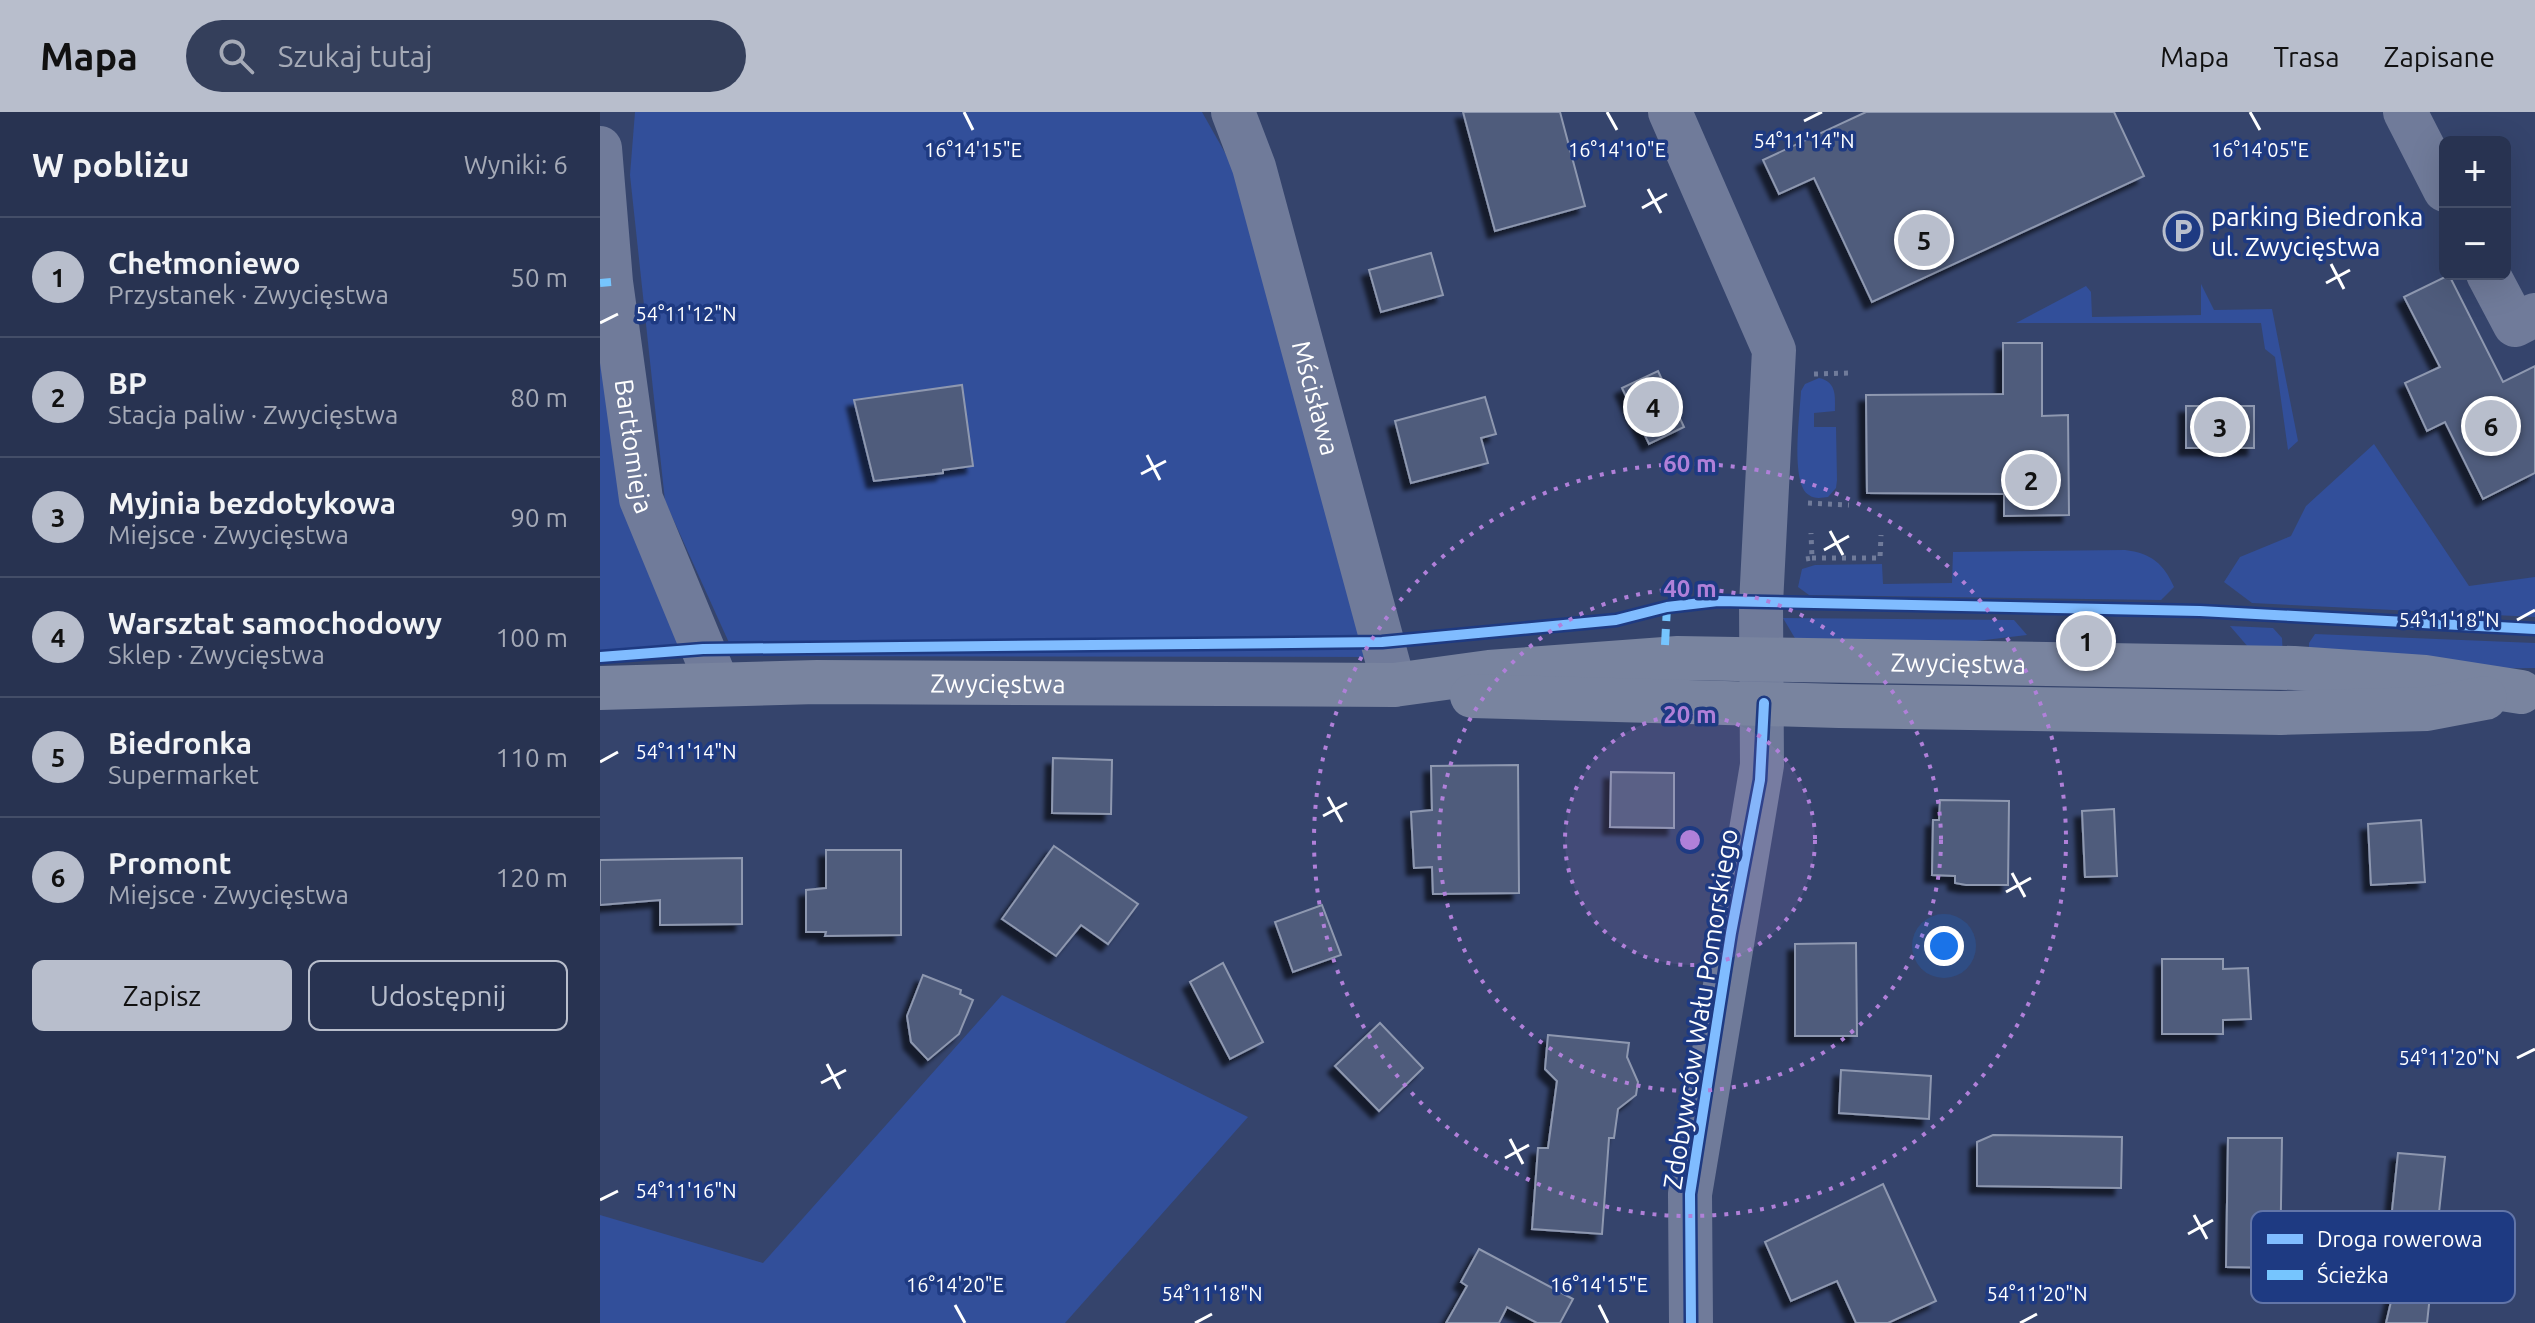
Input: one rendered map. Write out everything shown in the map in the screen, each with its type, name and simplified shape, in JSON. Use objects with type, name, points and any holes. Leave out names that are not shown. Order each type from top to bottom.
[{"type":"main road","name":"Zwycięstwa","points":[[1394,685],[1489,672],[1638,660],[1763,660],[2294,668],[2425,677],[2528,691]]},
{"type":"main road","name":"Zwycięstwa","points":[[600,688],[717,683],[1394,685],[1490,698],[2198,712],[2427,709],[2528,691]]},
{"type":"street","name":"Mścisława","points":[[1233,112],[1254,167],[1394,685]]},
{"type":"street","name":"Zdobywców Wału Pomorskiego","points":[[1670,112],[1774,350],[1763,548],[1764,703],[1760,780],[1731,933],[1690,1194],[1691,1323]]},
{"type":"street","points":[[2405,112],[2439,178]]},
{"type":"street","name":"Bartłomieja","points":[[600,148],[611,282],[641,499],[717,683]]},
{"type":"street","points":[[2491,280],[2515,325],[2535,315]]},
{"type":"path","points":[[1812,558],[1880,558],[1881,535]]},
{"type":"shaded area","points":[[635,112],[1202,112],[1233,167],[1369,657],[735,656],[665,501],[630,175]]},
{"type":"shaded area","points":[[2201,284],[2214,310],[2272,309],[2298,441],[2288,450],[2275,357],[2265,349],[2261,323],[2016,323],[2086,286],[2091,292],[2092,317],[2201,315]]},
{"type":"shaded area","points":[[600,360],[683,650],[600,660]]},
{"type":"shaded area","points":[[1819,378],[1832,386],[1835,411],[1814,413],[1814,427],[1836,427],[1837,480],[1836,488],[1828,497],[1818,498],[1809,495],[1803,488],[1798,447],[1801,391],[1805,384]]},
{"type":"shaded area","points":[[2374,444],[2469,586],[2535,577],[2535,617],[2252,603],[2224,582],[2240,557],[2291,536],[2306,506]]},
{"type":"shaded area","points":[[2125,550],[2149,557],[2166,572],[2174,587],[2161,600],[1809,595],[1798,587],[1802,569],[1815,565],[1882,564],[1883,584],[1952,583],[1953,552]]},
{"type":"shaded area","points":[[1783,618],[2014,620],[2027,635],[1968,642],[1796,640]]},
{"type":"shaded area","points":[[2230,626],[2273,628],[2282,638],[2283,657],[2249,648]]},
{"type":"shaded area","points":[[2315,634],[2535,643],[2535,668],[2464,669],[2309,658],[2309,643]]},
{"type":"shaded area","points":[[1002,995],[1248,1117],[1065,1323],[600,1323],[600,1215],[763,1263]]},
{"type":"building","points":[[1463,112],[1560,112],[1585,206],[1495,231]]},
{"type":"building","points":[[1866,112],[2114,112],[2144,176],[1872,302],[1814,178],[1779,194],[1763,160]]},
{"type":"building","points":[[1431,253],[1443,295],[1381,312],[1369,270]]},
{"type":"building","points":[[2439,280],[2452,280],[2503,382],[2535,366],[2535,473],[2483,499],[2445,422],[2427,431],[2405,383],[2440,367],[2404,297]]},
{"type":"building","points":[[2003,343],[2042,343],[2042,416],[2068,415],[2069,515],[2004,516],[2004,494],[1867,493],[1866,395],[2003,394]]},
{"type":"building","points":[[1658,371],[1684,427],[1649,444],[1622,388]]},
{"type":"building","points":[[962,385],[973,466],[943,470],[943,473],[874,481],[854,400]]},
{"type":"building","points":[[1485,397],[1496,434],[1481,438],[1488,463],[1411,483],[1395,421]]},
{"type":"building","points":[[2186,406],[2254,406],[2254,448],[2186,448]]},
{"type":"building","points":[[1053,758],[1112,760],[1111,814],[1052,813]]},
{"type":"building","points":[[1518,765],[1519,893],[1433,894],[1432,867],[1414,868],[1411,812],[1432,810],[1431,766]]},
{"type":"building","points":[[1611,772],[1674,773],[1674,828],[1610,827]]},
{"type":"building","points":[[1940,800],[2009,801],[2008,885],[1966,885],[1955,883],[1955,876],[1932,875],[1933,820],[1939,820]]},
{"type":"building","points":[[2114,809],[2117,876],[2085,877],[2082,811]]},
{"type":"building","points":[[2421,820],[2425,882],[2371,885],[2368,824]]},
{"type":"building","points":[[1054,846],[1138,904],[1108,944],[1081,925],[1056,956],[1002,919]]},
{"type":"building","points":[[826,850],[901,850],[901,935],[825,936],[826,932],[806,932],[806,890],[826,888]]},
{"type":"building","points":[[742,858],[742,924],[660,925],[660,900],[600,905],[600,860]]},
{"type":"building","points":[[1322,905],[1341,955],[1293,972],[1275,922]]},
{"type":"building","points":[[1856,943],[1857,1036],[1795,1036],[1795,944]]},
{"type":"building","points":[[2162,959],[2223,959],[2223,969],[2248,968],[2251,1019],[2223,1020],[2223,1034],[2162,1034]]},
{"type":"building","points":[[1223,963],[1263,1042],[1230,1059],[1190,982]]},
{"type":"building","points":[[923,975],[961,990],[960,994],[973,1000],[959,1034],[928,1060],[911,1042],[907,1016]]},
{"type":"building","points":[[1380,1023],[1423,1068],[1379,1111],[1335,1066]]},
{"type":"building","points":[[1548,1035],[1629,1043],[1627,1057],[1638,1082],[1636,1095],[1618,1109],[1614,1138],[1609,1138],[1602,1234],[1532,1229],[1538,1148],[1548,1148],[1557,1081],[1545,1069]]},
{"type":"building","points":[[1841,1070],[1931,1076],[1929,1119],[1839,1113]]},
{"type":"building","points":[[1993,1135],[2122,1137],[2121,1188],[1977,1186],[1977,1142]]},
{"type":"building","points":[[2228,1138],[2282,1138],[2281,1211],[2251,1211],[2251,1267],[2226,1267]]},
{"type":"building","points":[[2398,1153],[2445,1157],[2439,1211],[2392,1211]]},
{"type":"building","points":[[1883,1184],[1936,1301],[1888,1323],[1856,1323],[1837,1281],[1791,1301],[1765,1242]]},
{"type":"building","points":[[1479,1249],[1573,1299],[1560,1323],[1537,1323],[1507,1307],[1499,1323],[1446,1323],[1467,1286],[1461,1282]]},
{"type":"building","points":[[2391,1303],[2429,1303],[2427,1323],[2386,1323]]},
{"type":"marked path","points":[[600,283],[611,282]]},
{"type":"marked path","points":[[1665,645],[1667,607]]},
{"type":"cycle path","points":[[600,657],[703,649],[1382,642],[1616,620],[1667,607],[1718,601],[2200,611],[2535,629]]},
{"type":"cycle path","points":[[1691,1323],[1690,1194],[1731,933],[1760,780],[1764,703]]},
{"type":"place","name":"parking Biedronka ul. Zwycięstwa","points":[[2183,231]]},
{"type":"place","name":"Biedronka","points":[[1924,240]]},
{"type":"place","name":"Warsztat samochodowy","points":[[1653,407]]},
{"type":"place","name":"Promont","points":[[2491,426]]},
{"type":"place","name":"Myjnia bezdotykowa","points":[[2220,427]]},
{"type":"place","name":"BP","points":[[2031,480]]},
{"type":"place","name":"Chełmoniewo","points":[[2086,641]]}]
